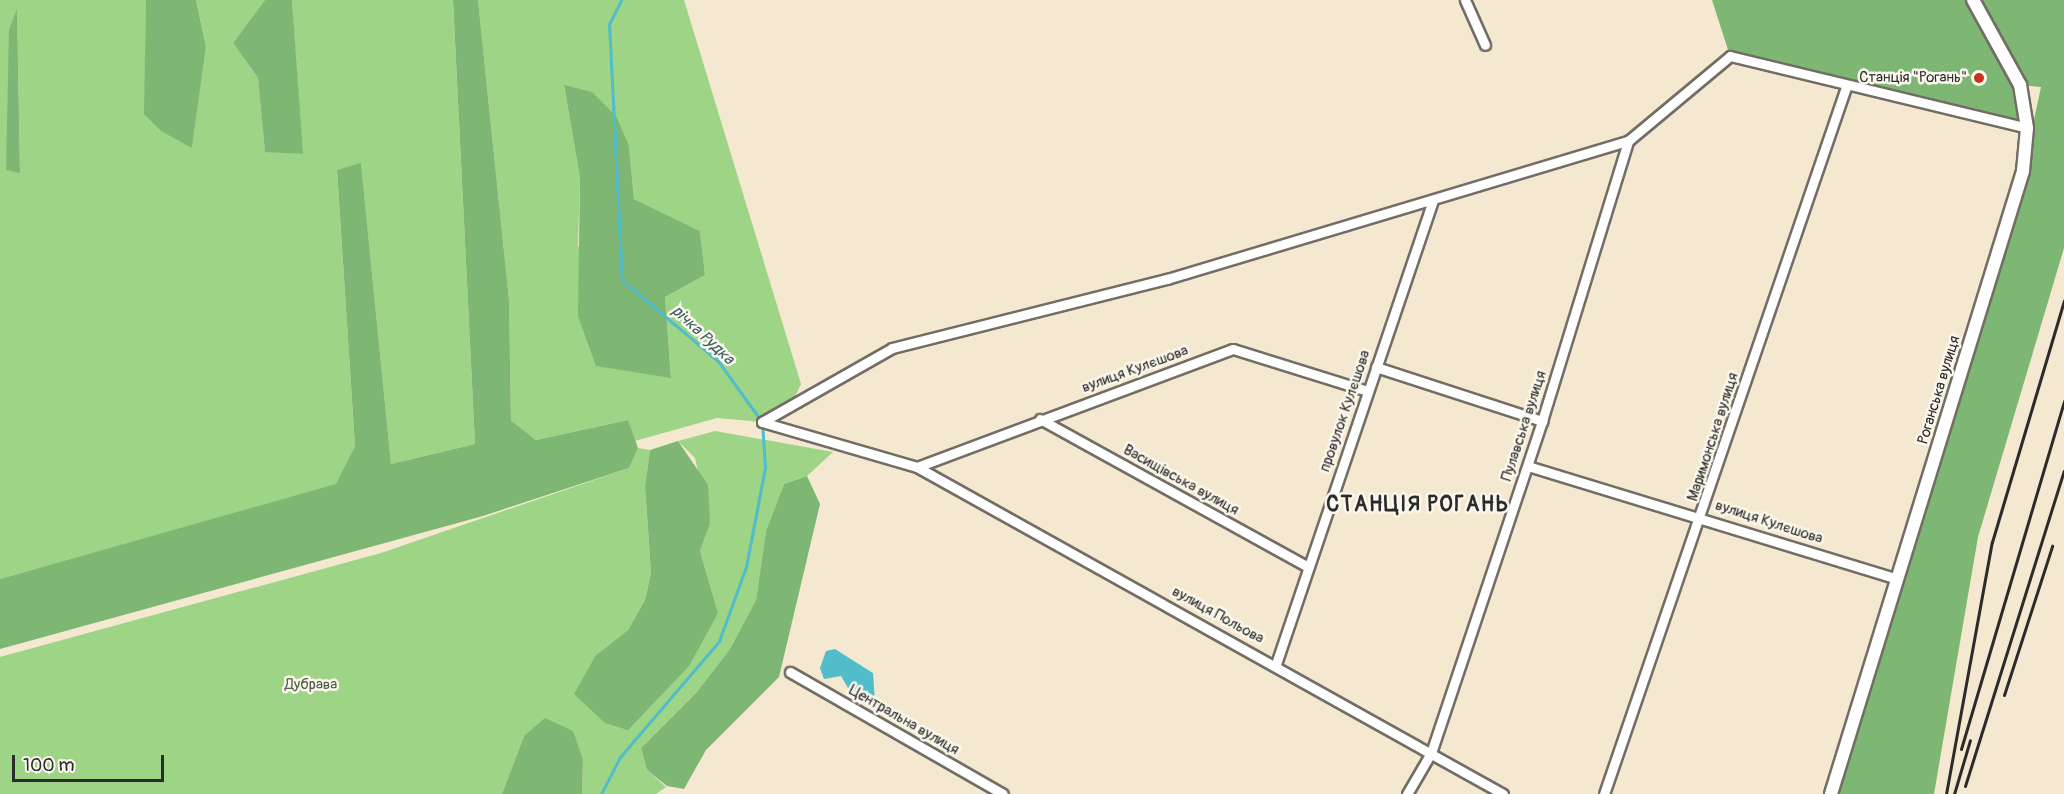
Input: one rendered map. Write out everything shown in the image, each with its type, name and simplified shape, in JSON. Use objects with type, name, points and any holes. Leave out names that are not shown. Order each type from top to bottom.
[{"type":"street","points":[[1465,0],[1485,45]]},
{"type":"street","name":"Роганська вулиця","points":[[1830,794],[2023,171],[2027,128],[2020,85],[1974,0]]},
{"type":"street","points":[[1431,202],[1628,141],[1730,56],[1846,87],[2027,128]]},
{"type":"street","name":"Маримонська вулиця","points":[[1604,794],[1702,516],[1846,87]]},
{"type":"street","name":"Пулавська вулиця","points":[[1407,794],[1431,753],[1528,465],[1628,141]]},
{"type":"street","name":"провулок Кулєшова","points":[[1276,664],[1431,202]]},
{"type":"street","name":"вулиця Польова","points":[[1431,202],[1167,279],[892,348],[762,422],[917,467],[1276,664],[1503,794]]},
{"type":"street","name":"вулиця Кулєшова","points":[[917,467],[1040,419],[1233,349],[1368,391]]},
{"type":"street","points":[[1376,368],[1542,421]]},
{"type":"street","name":"Васищівська вулиця","points":[[1040,419],[1308,567]]},
{"type":"street","name":"вулиця Кулєшова","points":[[1528,465],[1702,516],[1897,579]]},
{"type":"street","name":"Центральна вулиця","points":[[790,672],[1003,794]]},
{"type":"green space","points":[[0,0],[146,0],[145,114],[192,147],[206,47],[196,0],[265,0],[233,43],[258,78],[265,151],[302,154],[292,0],[453,0],[475,444],[391,464],[361,164],[337,170],[355,446],[336,485],[0,579]],"holes":[[[17,10],[20,172],[6,170]]]},
{"type":"green space","points":[[146,0],[196,0],[206,47],[192,148],[161,131],[144,114]]},
{"type":"green space","points":[[265,0],[292,0],[303,154],[265,152],[258,78],[233,43]]},
{"type":"green space","points":[[453,0],[478,0],[509,300],[511,421],[536,440],[628,420],[638,448],[629,468],[483,516],[0,649],[0,579],[336,484],[355,446],[337,170],[361,163],[391,464],[475,444]]},
{"type":"green space","points":[[478,0],[684,0],[801,384],[791,405],[762,422],[717,418],[635,441],[628,420],[536,440],[511,422],[509,300]],"holes":[[[564,86],[629,146],[634,199],[700,231],[705,275],[665,297],[671,377],[578,246],[580,178]]]},
{"type":"green space","points":[[1712,0],[2064,0],[2064,248],[1978,537],[1934,794],[1831,794],[2023,171],[2041,87],[2020,85],[2027,128],[1730,56]]},
{"type":"green space","points":[[17,9],[20,173],[6,170],[9,30]]},
{"type":"green space","points":[[564,85],[592,92],[616,116],[629,146],[634,199],[700,231],[705,275],[665,297],[671,378],[596,366],[578,316],[580,178]]},
{"type":"green space","name":"Дубрава","points":[[715,431],[833,452],[807,476],[784,484],[766,531],[756,600],[730,649],[696,693],[641,748],[647,770],[666,787],[656,794],[582,794],[583,759],[573,732],[524,736],[502,794],[0,794],[0,657],[381,553],[629,468],[638,448],[650,450],[645,486],[651,573],[645,600],[628,630],[596,655],[657,700],[718,613],[700,551],[710,524],[695,458],[678,441]]},
{"type":"green space","points":[[678,441],[708,485],[710,524],[700,551],[718,613],[689,666],[628,730],[605,723],[574,694],[596,655],[628,630],[645,600],[651,573],[645,486],[650,450]]},
{"type":"green space","points":[[807,476],[820,504],[779,677],[706,750],[684,789],[667,786],[647,770],[641,748],[696,693],[730,649],[756,600],[766,531],[784,484]]},
{"type":"green space","points":[[545,718],[573,731],[583,759],[582,794],[502,794],[524,736]]},
{"type":"water","points":[[835,649],[873,673],[875,701],[869,705],[855,700],[841,676],[824,679],[820,668],[826,651]]},
{"type":"waterway","name":"річка Рудка","points":[[601,794],[620,757],[719,641],[746,567],[765,467],[762,422],[718,361],[622,280],[609,24],[621,0]]},
{"type":"railway","points":[[1946,794],[1992,542],[2064,300]]},
{"type":"railway","points":[[1961,749],[2064,401]]},
{"type":"railway","points":[[1965,786],[2064,471]]},
{"type":"railway","points":[[2004,695],[2052,546]]},
{"type":"railway","points":[[1954,794],[1970,740]]},
{"type":"place","name":"Станція \"Рогань\"","points":[[1979,78]]},
{"type":"district","name":"СТАНЦІЯ РОГАНЬ","points":[[1418,505]]}]
